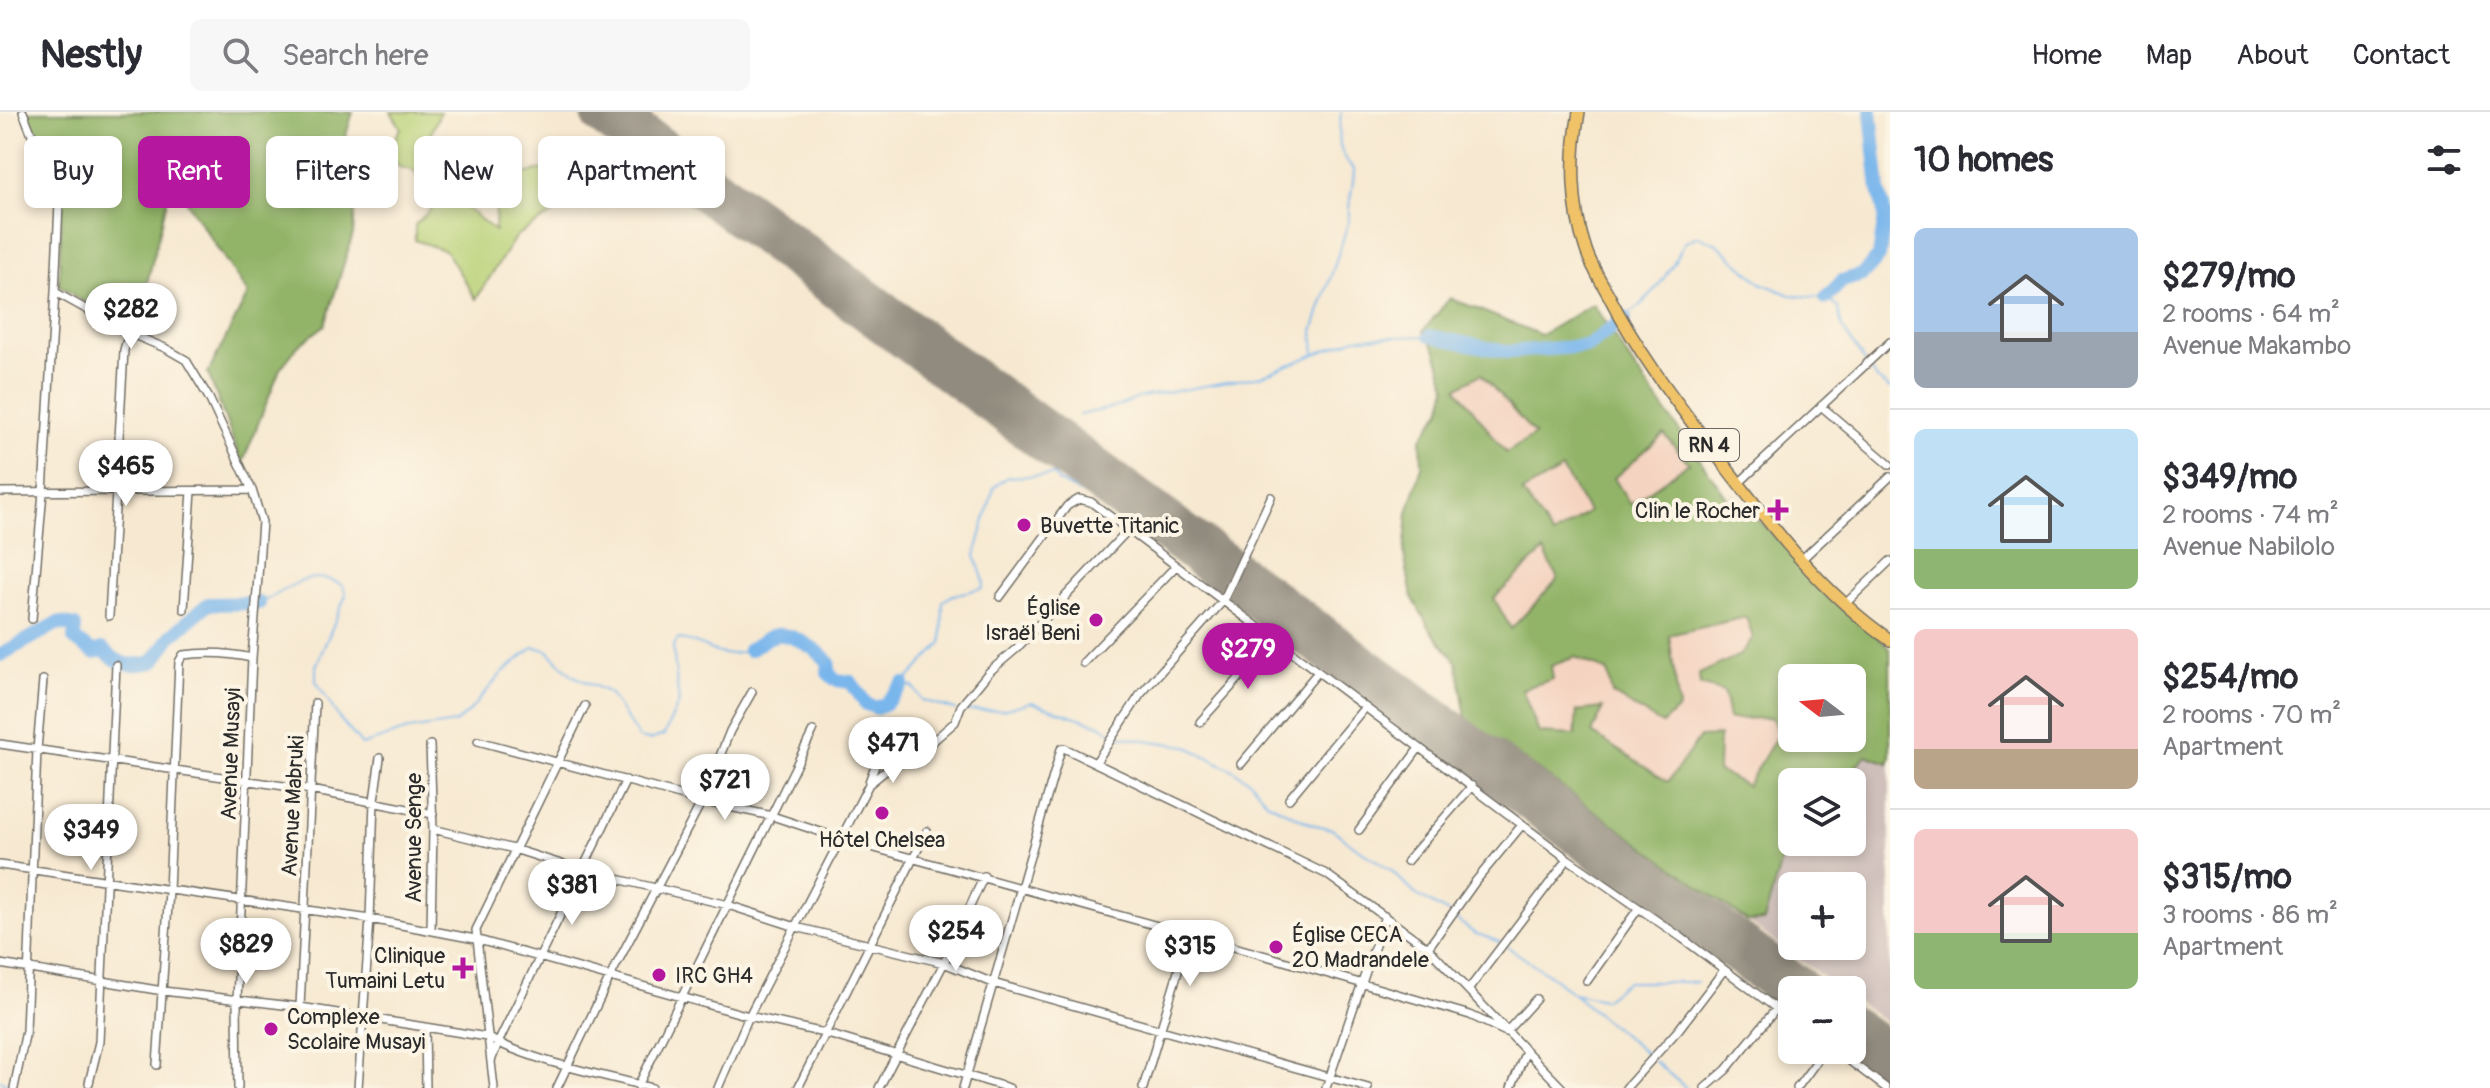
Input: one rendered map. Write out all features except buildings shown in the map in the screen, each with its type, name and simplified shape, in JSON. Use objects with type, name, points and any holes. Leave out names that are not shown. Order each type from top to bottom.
[{"type":"highway","name":"RN 4","points":[[1579,112],[1574,138],[1574,191],[1586,250],[1649,367],[1801,560],[1844,605],[1890,640]]},
{"type":"street","points":[[23,112],[59,203],[43,492],[32,619]]},
{"type":"street","name":"Avenue Musayi","points":[[55,292],[186,360],[209,398],[252,490],[262,522],[252,658],[237,1001],[238,1088]]},
{"type":"street","points":[[109,616],[124,350],[129,333]]},
{"type":"street","points":[[1739,483],[1890,342]]},
{"type":"street","points":[[1821,406],[1890,465]]},
{"type":"street","points":[[1801,560],[1890,477]]},
{"type":"street","points":[[0,492],[252,490]]},
{"type":"street","points":[[184,609],[192,491]]},
{"type":"street","points":[[1096,762],[1140,695],[1223,601],[1271,497]]},
{"type":"street","points":[[1000,597],[1072,502],[1079,499],[1091,502],[1522,825],[1776,1009],[1726,1070],[1705,1088]]},
{"type":"street","points":[[869,784],[913,749],[932,742],[955,722],[961,706],[997,663],[1016,649],[1127,531]]},
{"type":"street","points":[[1844,605],[1890,561]]},
{"type":"street","points":[[1083,663],[1175,567]]},
{"type":"street","points":[[1200,722],[1274,639]]},
{"type":"street","points":[[157,1065],[169,891],[179,662],[183,655],[252,658]]},
{"type":"street","points":[[89,1083],[99,1042],[116,665]]},
{"type":"street","points":[[1241,764],[1318,672]]},
{"type":"street","points":[[13,1086],[26,1031],[37,750],[43,680]]},
{"type":"street","points":[[557,1088],[610,977],[702,801],[730,731],[752,692]]},
{"type":"street","name":"Avenue Mabruki","points":[[300,1007],[315,703]]},
{"type":"street","points":[[494,1088],[476,930],[585,706]]},
{"type":"street","points":[[1289,799],[1365,707]]},
{"type":"street","points":[[638,1086],[813,731]]},
{"type":"street","points":[[478,741],[702,801],[772,816],[842,839],[984,876],[1470,1015],[1506,1032]]},
{"type":"street","points":[[0,744],[374,800],[433,814]]},
{"type":"street","points":[[718,1088],[749,1016],[869,784],[883,744]]},
{"type":"street","name":"Avenue Senge","points":[[430,745],[433,814],[431,930]]},
{"type":"street","points":[[963,1088],[1020,887],[1061,749],[1064,748],[1326,874],[1428,948],[1562,1088]]},
{"type":"street","points":[[1359,830],[1419,748]]},
{"type":"street","points":[[358,1088],[370,919],[374,800],[380,758]]},
{"type":"street","points":[[491,1063],[626,780]]},
{"type":"street","points":[[1407,861],[1472,786]]},
{"type":"street","points":[[1428,948],[1475,882],[1522,825]]},
{"type":"street","points":[[433,829],[514,849],[583,871],[728,905],[796,927],[944,963],[993,983],[1368,1088]]},
{"type":"street","points":[[798,1088],[927,831]]},
{"type":"street","points":[[1469,989],[1568,859]]},
{"type":"street","points":[[0,865],[370,919],[475,939],[749,1016],[824,1033],[1009,1088]]},
{"type":"street","points":[[879,1088],[944,963],[984,876]]},
{"type":"street","points":[[1587,981],[1638,909]]},
{"type":"street","points":[[1326,1088],[1359,984],[1385,916]]},
{"type":"street","points":[[1143,1088],[1189,935]]},
{"type":"street","points":[[0,964],[163,991],[300,1007],[487,1037],[567,1066],[652,1088]]},
{"type":"street","points":[[1626,1088],[1679,1029],[1724,970]]},
{"type":"street","points":[[1506,1032],[1536,999]]},
{"type":"street","points":[[425,1027],[426,1088]]},
{"type":"street","points":[[1511,1088],[1526,1051]]},
{"type":"street","points":[[1797,1088],[1815,1064]]},
{"type":"street","points":[[1851,1064],[1875,1085],[1886,1088]]},
{"type":"shaded area","points":[[1481,374],[1535,435],[1507,454],[1457,388]]},
{"type":"shaded area","points":[[1665,433],[1689,464],[1630,505],[1613,479]]},
{"type":"shaded area","points":[[1562,469],[1588,512],[1552,536],[1522,492]]},
{"type":"shaded area","points":[[1544,550],[1558,579],[1511,630],[1494,598]]},
{"type":"shaded area","points":[[1746,617],[1753,638],[1740,655],[1700,674],[1724,692],[1772,718],[1778,734],[1747,787],[1718,772],[1718,736],[1700,737],[1669,782],[1592,733],[1603,709],[1576,735],[1539,733],[1522,689],[1553,679],[1551,666],[1575,657],[1679,707],[1669,635]]},
{"type":"shaded area","points":[[1866,755],[1887,763],[1890,758],[1890,1025],[1866,1008],[1866,976],[1822,976],[1800,960],[1866,960],[1866,872],[1778,872],[1778,944],[1748,922],[1764,920],[1782,856],[1866,856],[1866,768],[1854,768]]},
{"type":"green space","points":[[23,112],[353,112],[347,136],[266,136],[266,208],[355,208],[353,234],[325,325],[298,346],[280,369],[242,464],[208,373],[248,294],[191,208],[250,208],[250,136],[138,136],[138,208],[165,208],[136,329],[85,303],[59,285],[62,208],[122,208],[122,136],[34,136]]},
{"type":"green space","points":[[391,112],[440,112],[430,136],[414,136],[414,171],[398,165],[396,136],[401,128]]},
{"type":"green space","points":[[538,170],[538,208],[563,208],[516,236],[476,299],[446,251],[415,240],[415,225],[432,208],[466,208],[495,231],[496,208],[522,208],[522,175]]},
{"type":"green space","points":[[1450,298],[1541,335],[1593,304],[1730,502],[1734,496],[1890,649],[1888,763],[1866,755],[1854,768],[1778,768],[1778,856],[1782,856],[1764,921],[1748,922],[1466,718],[1457,662],[1432,632],[1412,597],[1404,554],[1408,513],[1422,466],[1421,439],[1441,410],[1447,387],[1436,351],[1423,331]],"holes":[[[1481,374],[1535,435],[1506,453],[1457,388]],[[1664,434],[1689,463],[1630,504],[1614,478]],[[1562,469],[1588,512],[1553,536],[1522,492]],[[1544,551],[1558,579],[1511,629],[1494,598]],[[1746,617],[1753,638],[1740,655],[1699,674],[1700,685],[1724,692],[1729,719],[1772,718],[1778,734],[1747,786],[1718,771],[1719,736],[1700,737],[1668,782],[1592,733],[1603,708],[1577,711],[1575,735],[1539,733],[1522,689],[1553,679],[1551,666],[1575,657],[1607,671],[1612,694],[1662,724],[1679,708],[1669,635]]]},
{"type":"waterway","points":[[1315,354],[1313,331],[1349,221],[1354,169],[1341,150],[1341,112]]},
{"type":"waterway","points":[[1826,298],[1842,281],[1862,275],[1879,257],[1885,216],[1879,190],[1871,112]]},
{"type":"waterway","points":[[1627,316],[1660,283],[1685,242],[1698,236],[1717,244],[1761,283],[1790,295],[1826,298],[1838,308],[1842,327],[1865,362]]},
{"type":"waterway","points":[[1430,336],[1507,352],[1588,346],[1625,318]]},
{"type":"waterway","points":[[1079,415],[1116,407],[1141,397],[1261,376],[1356,338],[1430,336]]},
{"type":"waterway","points":[[1869,367],[1877,379],[1890,389]]},
{"type":"waterway","points":[[955,710],[922,700],[913,687],[903,684],[942,643],[943,601],[953,595],[983,588],[984,581],[975,556],[994,487],[1008,477],[1054,475],[1059,482],[1092,499]]},
{"type":"waterway","points":[[259,603],[309,579],[331,580],[343,586],[346,595],[316,666],[316,681],[339,718],[362,745],[408,730],[455,723],[467,714],[502,673],[534,647],[547,650],[572,675],[609,693],[639,738],[650,740],[664,735],[679,702],[673,647],[678,639],[697,643],[718,653],[749,650]]},
{"type":"waterway","points":[[0,655],[58,623],[75,626],[74,639],[94,653],[102,649],[125,664],[153,662],[171,636],[208,604],[259,603]]},
{"type":"waterway","points":[[749,650],[772,636],[795,638],[829,663],[828,673],[836,680],[851,682],[866,704],[877,708],[885,704],[903,684]]},
{"type":"waterway","points":[[1303,656],[1632,899]]},
{"type":"waterway","points":[[961,711],[1002,710],[1031,702],[1100,725],[1112,733]]},
{"type":"waterway","points":[[1117,736],[1186,746],[1233,770],[1251,782],[1267,802],[1311,824],[1332,829],[1391,870],[1415,894],[1448,913]]},
{"type":"waterway","points":[[1453,917],[1474,933],[1500,942]]},
{"type":"waterway","points":[[1505,945],[1555,979],[1649,1056]]},
{"type":"waterway","points":[[1573,993],[1604,999],[1626,982],[1697,982]]},
{"type":"waterway","points":[[1654,1061],[1686,1088]]},
{"type":"waterway","points":[[0,1080],[12,1086]]},
{"type":"runway","points":[[605,112],[1778,977]]},
{"type":"runway","points":[[1866,1042],[1890,1060]]},
{"type":"place","name":"Clin le Rocher","points":[[1778,510]]},
{"type":"place","name":"Buvette Titanic","points":[[1024,525]]},
{"type":"place","name":"Église Israël Beni","points":[[1096,620]]},
{"type":"place","name":"Hôtel Chelsea","points":[[882,813]]},
{"type":"place","name":"Église CECA 20 Madrandele","points":[[1276,947]]},
{"type":"place","name":"Clinique Tumaini Letu","points":[[463,968]]},
{"type":"place","name":"IRC GH4","points":[[659,975]]},
{"type":"place","name":"Complexe Scolaire Musayi","points":[[271,1029]]}]
